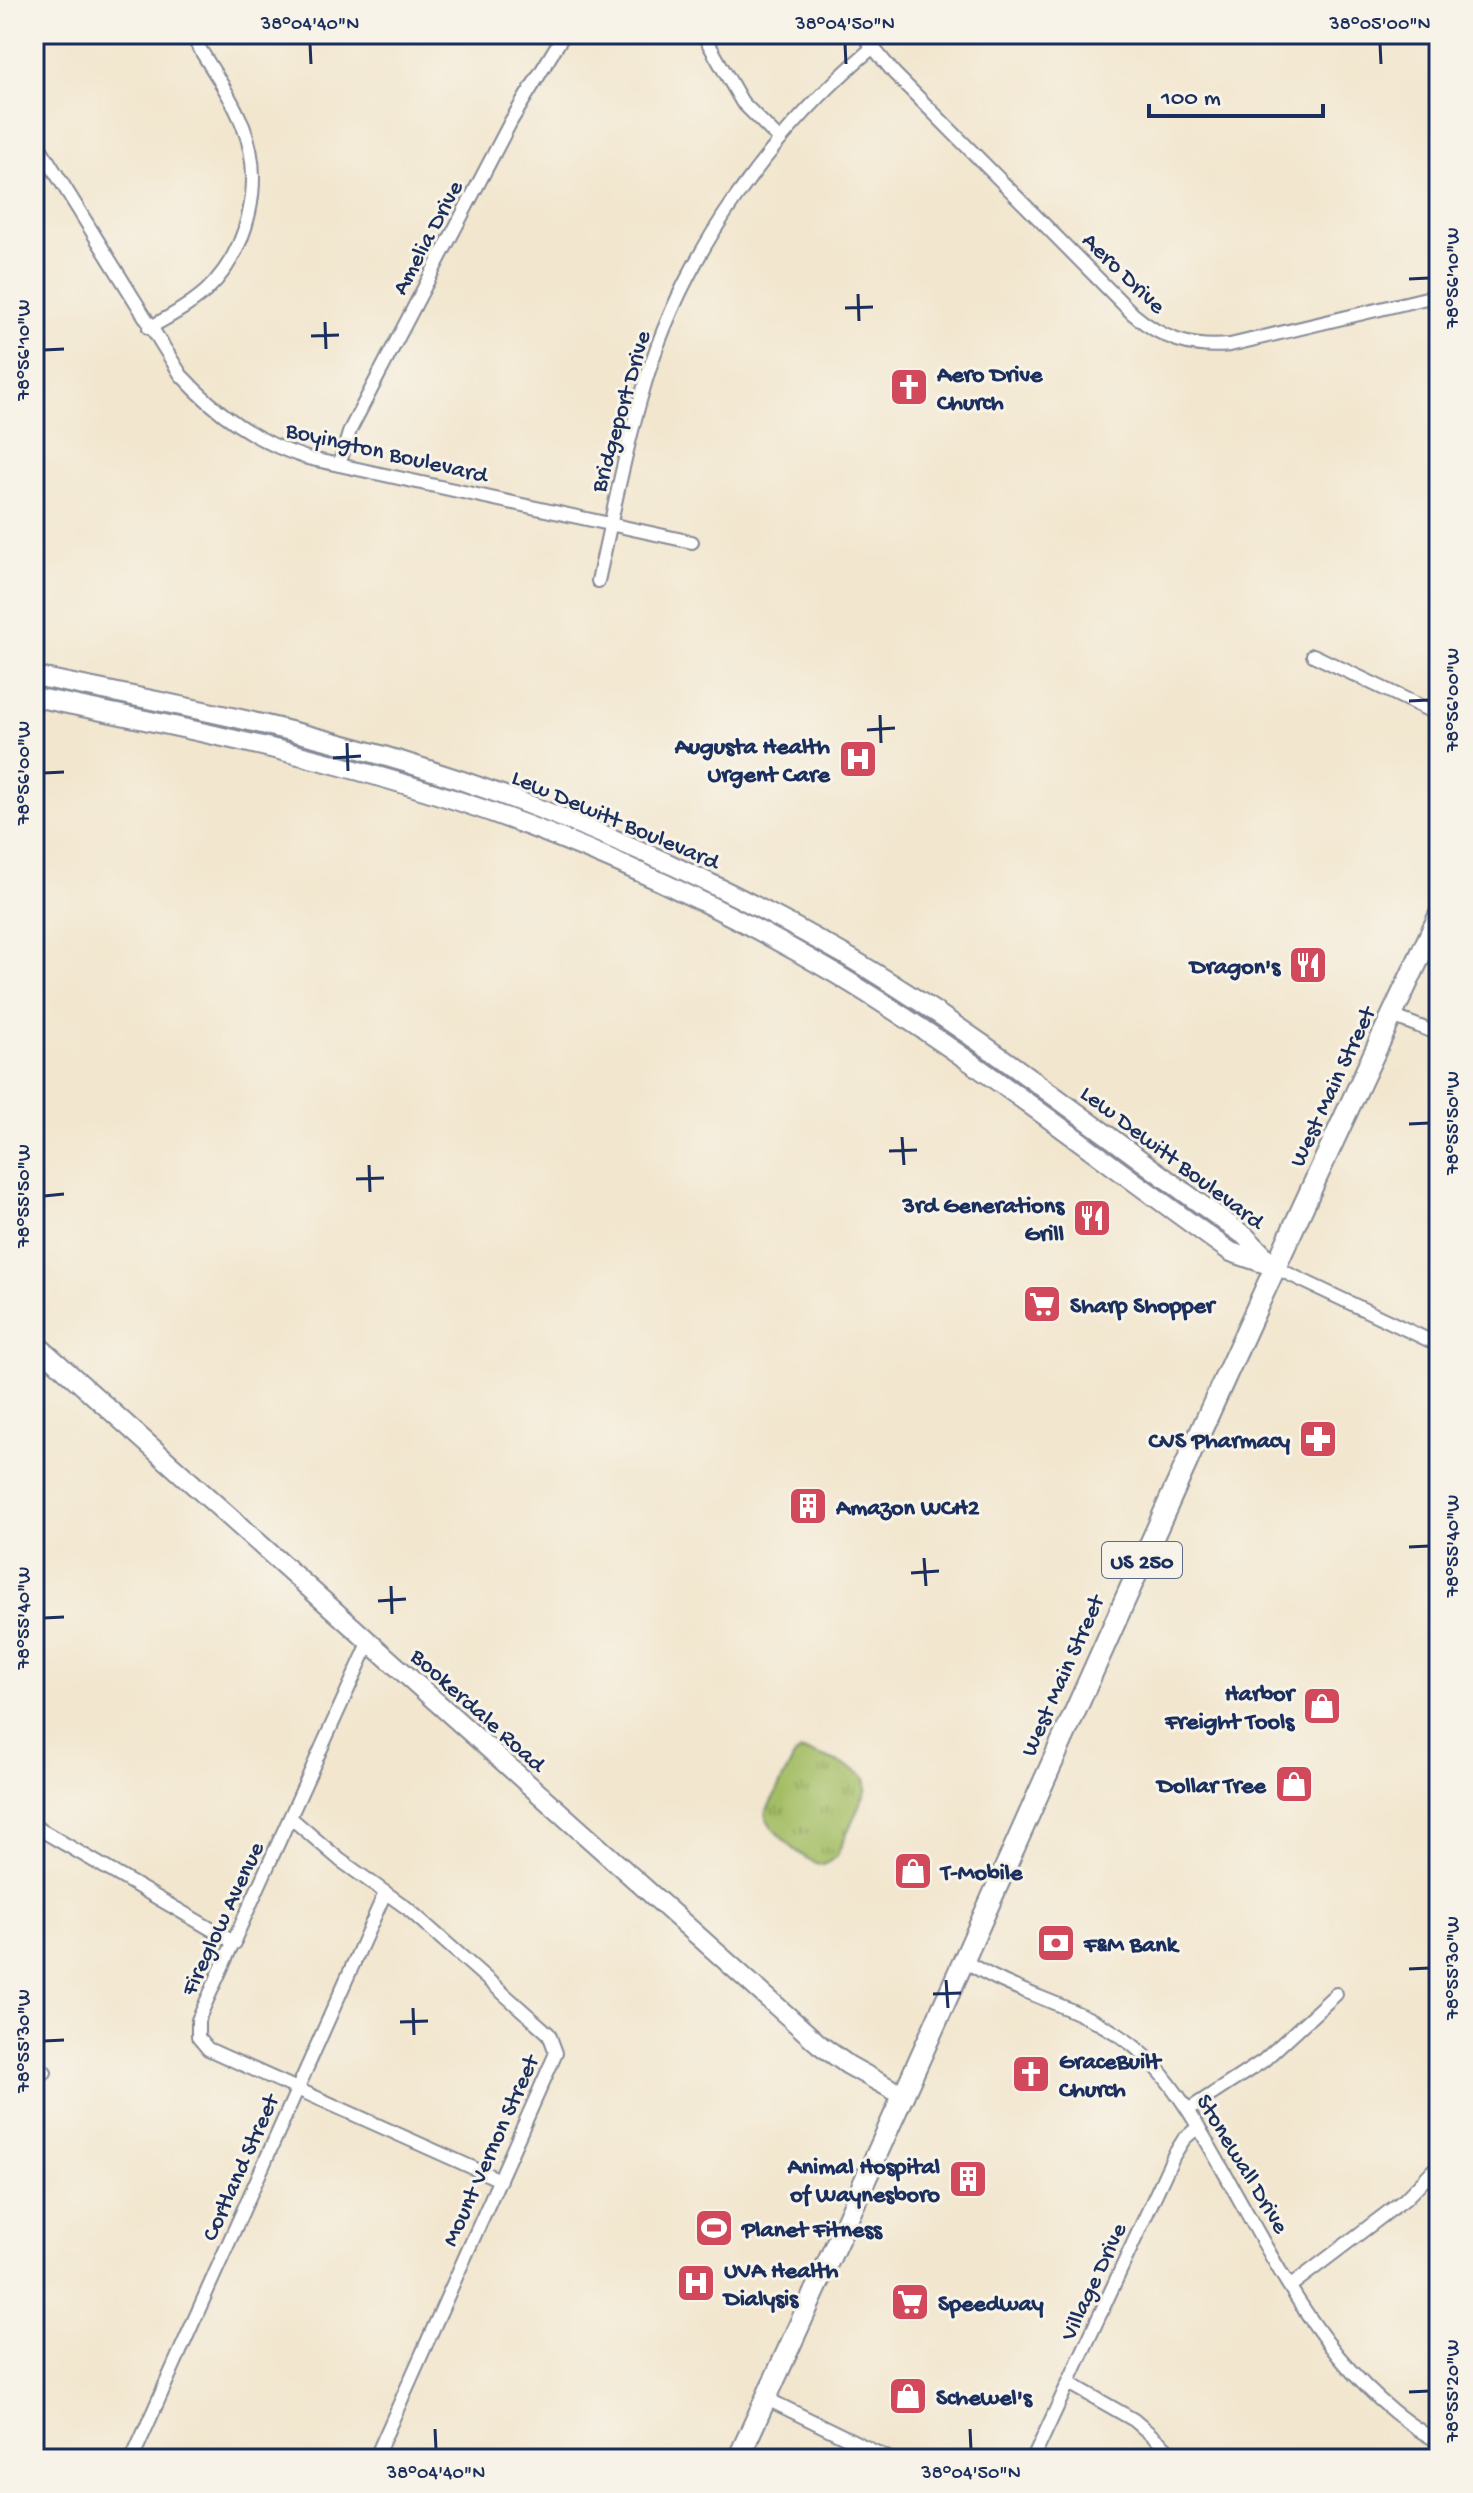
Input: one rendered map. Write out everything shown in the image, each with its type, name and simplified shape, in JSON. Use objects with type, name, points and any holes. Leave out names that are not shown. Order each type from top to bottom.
[{"type":"main road","name":"Lew Dewitt Boulevard","points":[[34,676],[316,737],[478,786],[643,851],[730,893],[846,956],[998,1054],[1245,1236],[1276,1268]]},
{"type":"main road","name":"Lew Dewitt Boulevard","points":[[34,697],[310,757],[471,805],[635,871],[720,911],[835,974],[984,1070],[1231,1252],[1276,1268]]},
{"type":"main road","name":"West Main Street","points":[[738,2459],[965,1961],[1081,1693],[1439,916]]},
{"type":"main road","name":"Bookerdale Road","points":[[34,1342],[830,2053],[904,2096]]},
{"type":"street","points":[[149,328],[190,304],[220,276],[244,233],[251,201],[252,168],[245,129],[191,34]]},
{"type":"street","name":"Amelia Drive","points":[[339,465],[350,430],[511,121],[564,34]]},
{"type":"street","points":[[703,34],[742,102],[780,140],[803,113],[872,48]]},
{"type":"street","name":"Aero Drive","points":[[862,34],[872,48],[1133,314],[1170,339],[1196,346],[1230,345],[1439,295]]},
{"type":"street","name":"Boyington Boulevard","points":[[34,138],[149,328],[181,375],[232,423],[281,450],[692,542]]},
{"type":"street","name":"Bridgeport Drive","points":[[598,581],[646,378],[669,319],[715,230],[780,140]]},
{"type":"street","points":[[1313,655],[1439,715]]},
{"type":"street","points":[[310,757],[316,737]]},
{"type":"street","points":[[1392,1016],[1439,1034]]},
{"type":"street","points":[[1276,1268],[1439,1345]]},
{"type":"street","name":"Fireglow Avenue","points":[[369,1643],[198,2020],[198,2037],[208,2049],[500,2180]]},
{"type":"street","name":"Mount Vernon Street","points":[[291,1818],[385,1893],[549,2034],[556,2046],[556,2053],[375,2459]]},
{"type":"street","points":[[34,1826],[235,1943]]},
{"type":"street","name":"Cortland Street","points":[[132,2459],[385,1893]]},
{"type":"street","name":"Stonewall Drive","points":[[965,1961],[1001,1981],[1092,2018],[1118,2033],[1155,2065],[1188,2110],[1332,2349],[1369,2393],[1408,2424],[1439,2442]]},
{"type":"street","points":[[1188,2110],[1263,2061],[1336,1994]]},
{"type":"street","name":"Village Drive","points":[[1033,2459],[1174,2155],[1184,2139],[1198,2127]]},
{"type":"street","points":[[1292,2285],[1360,2235],[1439,2164]]},
{"type":"street","points":[[1428,2177],[1439,2188]]},
{"type":"street","points":[[1069,2383],[1134,2420],[1179,2459]]},
{"type":"street","points":[[765,2398],[890,2459]]},
{"type":"green space","points":[[801,1751],[844,1765],[864,1777],[866,1782],[866,1791],[836,1857],[824,1865],[808,1859],[790,1846],[765,1814],[794,1757]]},
{"type":"place","name":"Aero Drive Church","points":[[909,387]]},
{"type":"place","name":"Augusta Health Urgent Care","points":[[858,759]]},
{"type":"place","name":"Dragon's","points":[[1308,965]]},
{"type":"place","name":"3rd Generations Grill","points":[[1092,1218]]},
{"type":"place","name":"Sharp Shopper","points":[[1042,1304]]},
{"type":"place","name":"CVS Pharmacy","points":[[1318,1439]]},
{"type":"place","name":"Amazon WCH2","points":[[808,1506]]},
{"type":"place","name":"Harbor Freight Tools","points":[[1322,1706]]},
{"type":"place","name":"Dollar Tree","points":[[1294,1784]]},
{"type":"place","name":"T-Mobile","points":[[913,1871]]},
{"type":"place","name":"F&M Bank","points":[[1056,1943]]},
{"type":"place","name":"GraceBuilt Church","points":[[1031,2074]]},
{"type":"place","name":"Animal Hospital of Waynesboro","points":[[968,2179]]},
{"type":"place","name":"Planet Fitness","points":[[714,2228]]},
{"type":"place","name":"UVA Health Dialysis","points":[[696,2283]]},
{"type":"place","name":"Speedway","points":[[910,2302]]},
{"type":"place","name":"Schewel's","points":[[908,2396]]}]
